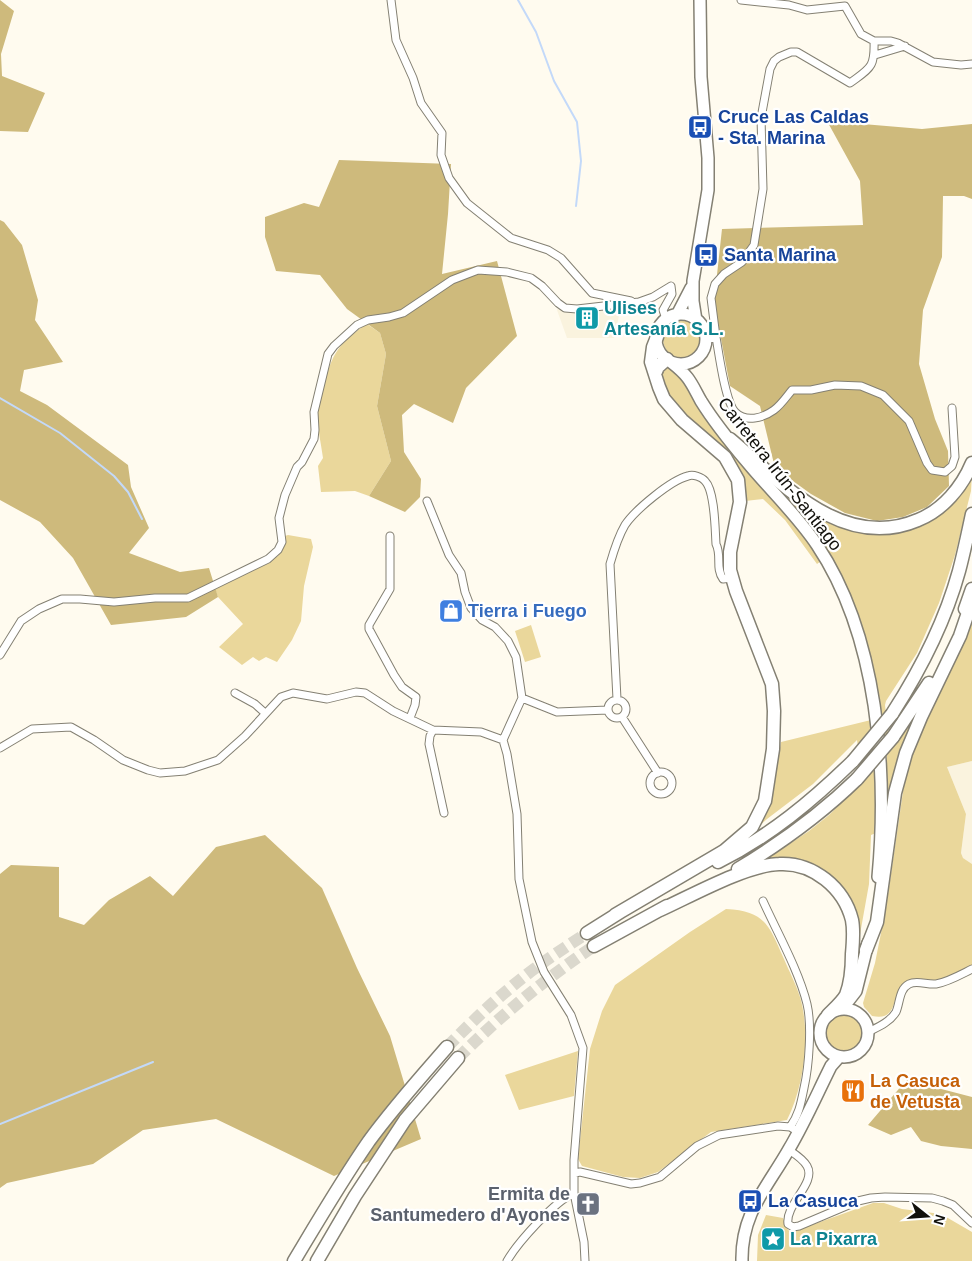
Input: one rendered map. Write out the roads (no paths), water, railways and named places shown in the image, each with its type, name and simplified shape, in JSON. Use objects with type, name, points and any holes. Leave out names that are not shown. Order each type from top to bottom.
[{"type":"highway","points":[[696,320],[693,301],[693,281],[708,190],[708,158],[701,76],[700,0]]},
{"type":"highway","points":[[587,933],[724,851],[752,827],[765,801],[773,749],[774,711],[772,684],[731,578],[729,561],[740,502],[738,480],[725,457],[682,420],[668,405],[659,387],[651,362],[653,347],[659,329],[672,317],[686,298],[693,281]]},
{"type":"highway","points":[[657,337],[660,354],[670,361],[681,364],[689,362],[700,355],[711,338],[704,328],[696,320],[686,315],[672,317]]},
{"type":"highway","name":"Carretera Irún-Santiago","points":[[696,358],[694,375],[697,391]]},
{"type":"highway","points":[[655,374],[658,367],[670,361]]},
{"type":"highway","name":"Carretera Irún-Santiago","points":[[670,361],[686,374],[701,401],[747,462],[817,545],[844,595],[860,644],[876,720],[881,780],[879,864],[874,908],[856,990],[842,1009]]},
{"type":"highway","points":[[730,439],[775,480],[802,499],[841,521],[864,528],[889,528],[907,525],[924,518],[950,498],[960,485],[972,463]]},
{"type":"highway","points":[[615,915],[756,841],[805,806],[853,760],[892,714],[922,663],[940,625],[960,570],[972,514]]},
{"type":"highway","points":[[594,946],[732,873],[768,851],[820,814],[857,779],[893,737],[912,711],[953,638],[972,589]]},
{"type":"highway","points":[[866,950],[877,922],[885,876],[895,793],[906,753],[960,636],[972,601]]},
{"type":"highway","points":[[660,910],[731,878],[770,865],[789,864],[810,869],[837,890],[848,908],[852,921],[852,970],[845,995],[823,1022],[820,1031],[820,1038],[826,1050],[824,1079]]},
{"type":"highway","name":"Carretera Irún-Santiago","points":[[856,990],[861,1017]]},
{"type":"highway","points":[[826,1050],[839,1057],[850,1056],[861,1050],[866,1042],[868,1032],[866,1024],[855,1012],[842,1009],[828,1015]]},
{"type":"highway","points":[[294,1261],[369,1141],[446,1047]]},
{"type":"highway","points":[[742,1261],[743,1237],[750,1215],[759,1197],[789,1150],[794,1129],[839,1057]]},
{"type":"highway","points":[[317,1261],[355,1196],[405,1120],[458,1058]]},
{"type":"street","points":[[391,0],[396,40],[413,78],[421,103],[442,133],[442,155],[449,178],[467,204],[511,238],[548,250],[561,258],[592,293],[639,302]]},
{"type":"street","points":[[741,0],[789,5],[807,10],[847,3],[861,34],[874,41],[891,41],[905,46],[933,62],[960,65],[972,64]]},
{"type":"street","points":[[874,41],[875,55],[871,68],[850,83],[797,52],[791,52],[774,61],[770,69],[761,118],[763,189],[754,245],[742,262],[724,274],[715,284],[711,298],[713,323],[711,338],[728,397],[736,412],[749,419],[762,417],[775,410],[792,390],[811,390],[835,385],[861,386],[883,395],[909,421],[927,463],[932,470],[945,472],[952,466],[955,457],[952,408]]},
{"type":"street","points":[[875,55],[905,46]]},
{"type":"street","points":[[0,655],[21,621],[39,609],[62,599],[114,602],[155,598],[188,598],[268,559],[278,550],[282,542],[279,518],[285,495],[297,467],[314,439],[314,412],[328,354],[357,325],[368,320],[403,313],[452,280],[478,270],[506,272],[531,278],[565,308],[577,309],[639,302],[653,297],[671,286],[672,294],[663,310],[672,317]]},
{"type":"street","points":[[617,699],[610,564],[615,544],[626,523],[642,505],[665,488],[688,475],[700,477],[706,481],[711,490],[716,544],[720,551],[719,573],[724,578],[731,578]]},
{"type":"street","points":[[427,501],[449,554],[461,573],[471,608],[482,620],[495,627],[508,641],[516,657],[522,698],[503,740],[517,814],[520,879],[532,942],[544,972],[571,1015],[583,1048],[574,1160],[574,1193],[584,1242],[584,1261]]},
{"type":"street","points":[[390,536],[390,589],[369,625],[369,629],[402,687],[416,697],[410,718]]},
{"type":"street","points":[[0,748],[32,729],[71,727],[123,760],[148,770],[160,773],[185,771],[218,760],[245,736],[281,697],[293,693],[327,700],[356,692],[365,693],[393,711],[433,730],[481,732],[503,740]]},
{"type":"street","points":[[235,693],[255,704],[266,713]]},
{"type":"street","points":[[522,698],[557,712],[608,710]]},
{"type":"street","points":[[617,699],[626,706],[626,713],[622,717],[614,718],[609,714],[608,710],[609,704],[617,699]]},
{"type":"street","points":[[622,717],[658,772]]},
{"type":"street","points":[[433,730],[429,744],[444,813]]},
{"type":"street","points":[[575,1173],[580,1172],[632,1184],[649,1182],[660,1177],[708,1139],[719,1135],[778,1126],[794,1129],[807,1076],[807,1004],[763,901]]},
{"type":"street","points":[[868,1032],[886,1023],[895,1012],[902,991],[907,985],[915,983],[934,984],[946,981],[972,969]]},
{"type":"street","points":[[789,1150],[806,1163],[809,1170],[806,1184],[787,1218],[788,1224],[793,1227],[858,1201],[885,1197],[943,1200],[952,1205],[972,1223]]},
{"type":"street","points":[[507,1261],[532,1230],[566,1196],[574,1193]]},
{"type":"waterway","points":[[518,0],[536,32],[554,81],[577,122],[581,161],[576,206]]},
{"type":"waterway","points":[[0,398],[60,433],[114,476],[128,492],[142,519]]},
{"type":"waterway","points":[[0,1124],[153,1062]]},
{"type":"tunnel","points":[[447,1047],[518,981],[587,933]]},
{"type":"tunnel","points":[[458,1058],[523,999],[594,946]]},
{"type":"place","name":"Cruce Las Caldas - Sta. Marina","points":[[700,127]]},
{"type":"place","name":"Santa Marina","points":[[706,255]]},
{"type":"place","name":"Ulises Artesanía S.L.","points":[[587,318]]},
{"type":"place","name":"Tierra i Fuego","points":[[451,611]]},
{"type":"place","name":"La Casuca de Vetusta","points":[[853,1091]]},
{"type":"place","name":"La Casuca","points":[[750,1201]]},
{"type":"place","name":"Ermita de Santumedero d'Ayones","points":[[588,1204]]},
{"type":"place","name":"La Pixarra","points":[[773,1239]]}]
